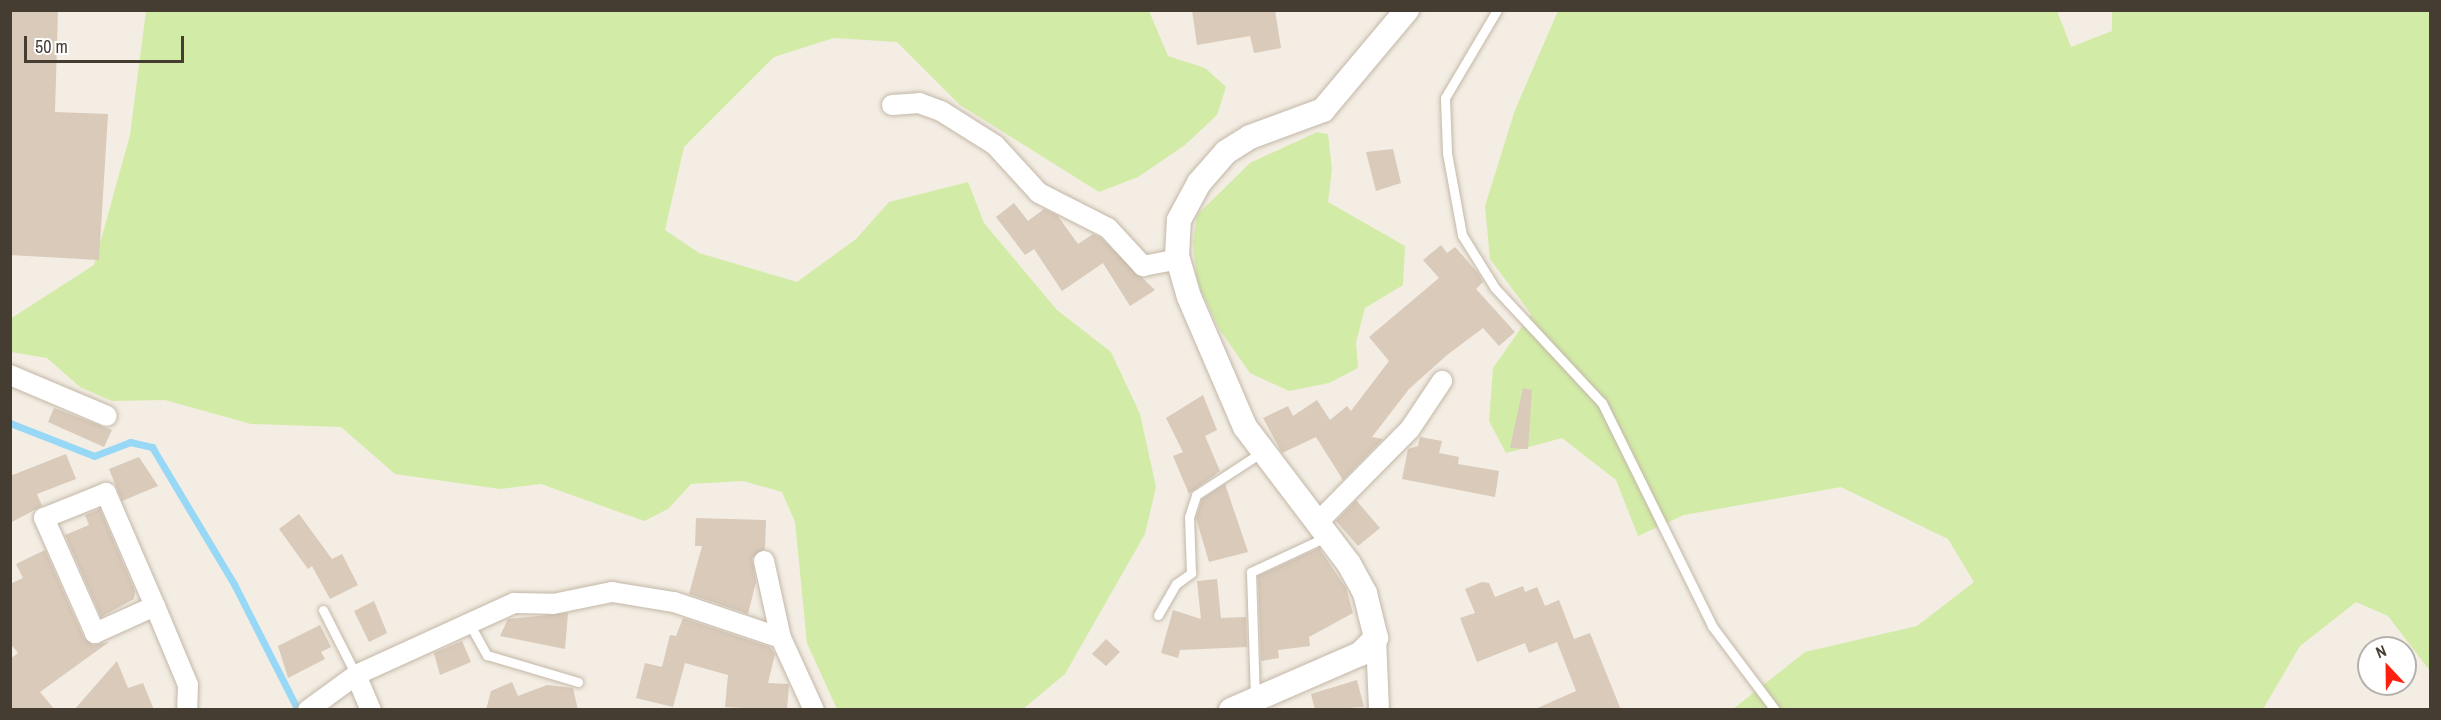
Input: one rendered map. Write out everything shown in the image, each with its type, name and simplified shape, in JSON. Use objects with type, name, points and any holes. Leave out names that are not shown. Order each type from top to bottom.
[{"type":"street","points":[[1379,710],[1376,638],[1365,593],[1324,528],[1245,428],[1178,259],[1179,220],[1211,168],[1250,137],[1323,110],[1407,10]]},
{"type":"street","points":[[892,105],[919,103],[941,111],[995,145],[1039,193],[1108,228],[1143,266],[1178,259]]},
{"type":"street","points":[[10,375],[107,416]]},
{"type":"street","points":[[1324,528],[1410,429],[1442,381]]},
{"type":"street","points":[[155,606],[95,633],[44,518],[106,493],[155,606],[188,686],[187,710]]},
{"type":"street","points":[[764,561],[781,638],[814,710]]},
{"type":"street","points":[[308,710],[356,675],[514,603],[553,604],[612,592],[674,602],[781,638]]},
{"type":"street","points":[[1231,710],[1360,654],[1376,638]]},
{"type":"street","points":[[356,675],[371,710]]},
{"type":"lane","points":[[1497,10],[1445,98],[1447,153],[1462,235],[1495,288],[1602,403],[1712,626],[1775,710]]},
{"type":"lane","points":[[1158,615],[1176,584],[1191,573],[1191,501],[1262,452]]},
{"type":"lane","points":[[1255,699],[1251,572],[1324,528]]},
{"type":"lane","points":[[323,610],[356,675]]},
{"type":"lane","points":[[469,623],[487,655],[578,682]]},
{"type":"green space","points":[[146,11],[1149,11],[1168,56],[1205,68],[1226,87],[1217,115],[1185,145],[1138,177],[1099,192],[960,105],[897,42],[834,38],[774,57],[684,147],[665,230],[699,253],[797,282],[856,239],[889,202],[968,182],[984,223],[1057,310],[1111,352],[1140,414],[1156,487],[1145,534],[1065,674],[1023,709],[837,709],[807,643],[795,522],[782,492],[743,481],[691,484],[668,509],[644,521],[541,484],[500,489],[395,474],[341,427],[251,424],[165,400],[112,401],[80,387],[47,358],[11,352],[10,319],[94,265],[130,135]]},
{"type":"green space","points":[[1558,11],[2057,11],[2071,47],[2112,31],[2112,11],[2430,11],[2430,671],[2417,654],[2417,636],[2403,636],[2388,616],[2356,602],[2300,646],[2263,709],[1733,709],[1805,652],[1917,626],[1974,582],[1948,539],[1841,487],[1684,515],[1638,536],[1616,480],[1562,438],[1506,453],[1489,421],[1493,368],[1531,314],[1490,259],[1485,206],[1515,110]]},
{"type":"green space","points":[[1317,132],[1328,134],[1332,169],[1328,202],[1405,246],[1403,285],[1365,308],[1356,342],[1358,368],[1329,383],[1289,391],[1250,373],[1219,329],[1197,282],[1193,243],[1197,215],[1250,163]]},
{"type":"building","points":[[10,10],[58,10],[55,112],[108,114],[99,260],[10,255]]},
{"type":"building","points":[[1192,10],[1275,10],[1281,48],[1254,53],[1250,36],[1197,45]]},
{"type":"building","points":[[1393,149],[1401,183],[1376,191],[1366,152]]},
{"type":"building","points":[[1014,203],[1028,221],[1044,209],[1057,215],[1078,244],[1093,234],[1101,238],[1155,290],[1130,306],[1103,263],[1062,291],[1034,249],[1025,255],[996,217]]},
{"type":"building","points":[[1441,245],[1447,253],[1455,247],[1478,273],[1483,282],[1476,289],[1515,332],[1499,346],[1483,328],[1447,355],[1409,389],[1372,437],[1383,439],[1343,480],[1316,437],[1282,453],[1263,418],[1288,406],[1293,416],[1317,400],[1330,420],[1347,406],[1351,411],[1389,361],[1369,337],[1439,278],[1423,260]]},
{"type":"building","points":[[1523,388],[1532,390],[1528,449],[1510,448]]},
{"type":"building","points":[[1203,395],[1217,430],[1205,436],[1220,471],[1189,494],[1173,456],[1183,452],[1166,418]]},
{"type":"building","points":[[54,408],[112,430],[104,447],[48,422]]},
{"type":"building","points":[[1420,437],[1442,441],[1439,453],[1459,457],[1458,464],[1499,471],[1495,497],[1402,479],[1408,449],[1418,446]]},
{"type":"building","points":[[66,454],[76,479],[37,494],[42,506],[10,523],[10,476]]},
{"type":"building","points":[[139,457],[158,486],[122,501],[109,469]]},
{"type":"building","points":[[1225,484],[1248,552],[1209,562],[1196,518],[1202,499]]},
{"type":"building","points":[[1356,500],[1380,528],[1358,546],[1336,521]]},
{"type":"building","points":[[100,509],[135,591],[134,599],[101,617],[65,535],[89,525],[85,515]]},
{"type":"building","points":[[299,514],[332,559],[342,554],[358,585],[330,599],[312,566],[308,569],[279,529]]},
{"type":"building","points":[[696,518],[766,520],[765,549],[752,558],[756,582],[748,614],[689,594],[702,546],[695,546]]},
{"type":"building","points":[[1319,548],[1346,588],[1353,613],[1309,637],[1310,646],[1278,650],[1279,658],[1261,661],[1258,576]]},
{"type":"building","points":[[45,550],[84,638],[93,645],[109,642],[40,692],[55,710],[10,710],[10,659],[18,653],[10,643],[10,584],[23,578],[16,564]]},
{"type":"building","points":[[1217,579],[1221,618],[1246,617],[1247,647],[1180,650],[1178,658],[1161,653],[1173,610],[1201,619],[1197,581]]},
{"type":"building","points":[[1482,582],[1489,583],[1495,597],[1523,586],[1525,592],[1537,587],[1545,606],[1559,600],[1574,639],[1590,633],[1621,710],[1533,710],[1576,691],[1557,642],[1529,653],[1525,643],[1477,662],[1460,618],[1475,613],[1465,589]]},
{"type":"building","points":[[374,601],[387,633],[369,642],[354,611]]},
{"type":"building","points":[[568,613],[565,649],[500,636],[508,619]]},
{"type":"building","points":[[683,618],[770,647],[775,654],[768,683],[789,684],[787,710],[725,707],[728,675],[685,663],[673,707],[636,698],[645,663],[662,667],[670,635],[676,636]]},
{"type":"building","points":[[320,625],[331,647],[321,652],[325,659],[288,678],[278,646]]},
{"type":"building","points":[[1106,639],[1120,652],[1106,666],[1092,654]]},
{"type":"building","points":[[462,641],[471,662],[440,675],[434,653]]},
{"type":"building","points":[[117,661],[128,688],[143,683],[154,710],[74,710]]},
{"type":"building","points":[[1357,680],[1364,707],[1315,710],[1311,694]]},
{"type":"building","points":[[512,682],[518,696],[547,685],[573,688],[578,710],[486,710],[491,691]]},
{"type":"waterway","points":[[10,423],[94,456],[130,442],[152,447],[234,584],[298,710]]}]
